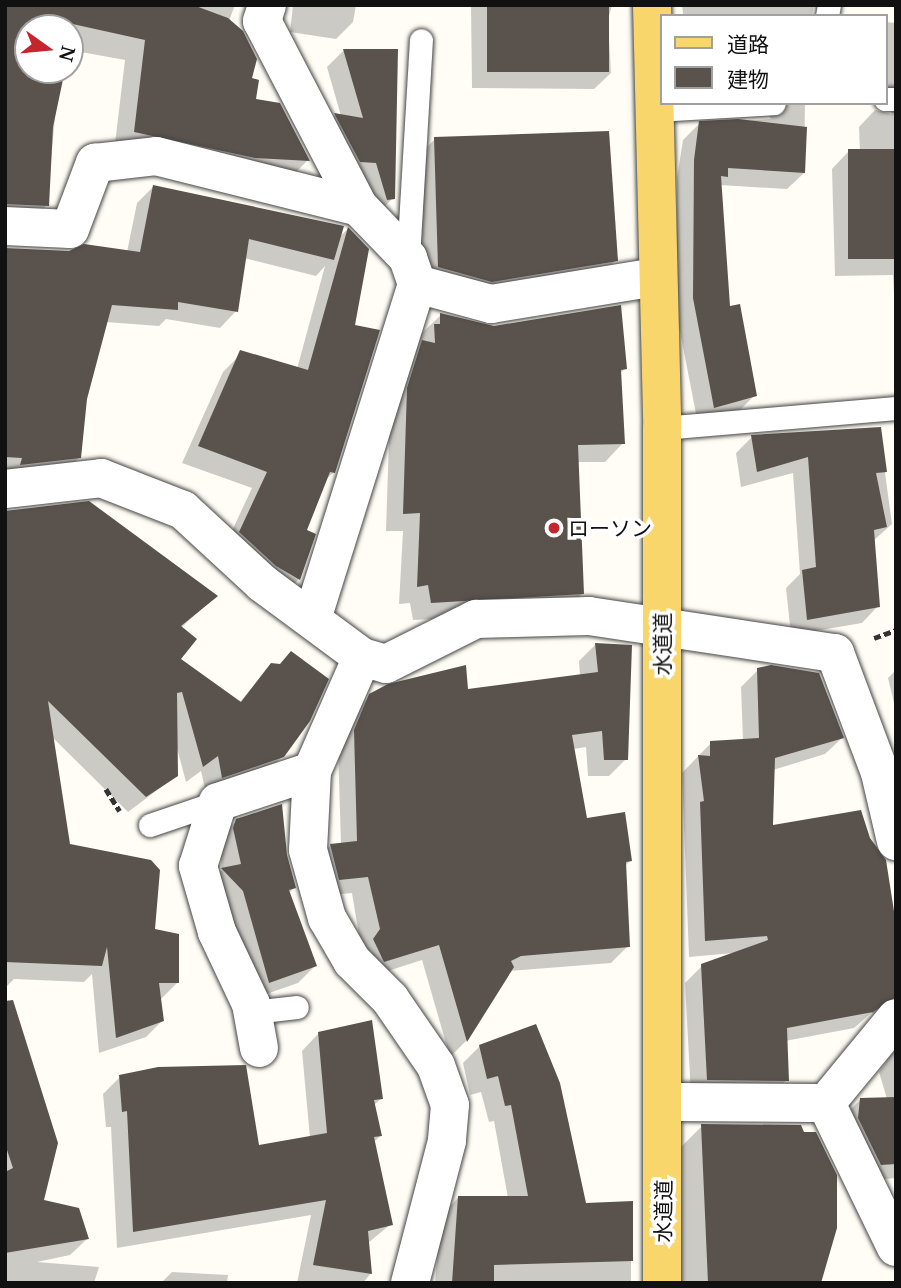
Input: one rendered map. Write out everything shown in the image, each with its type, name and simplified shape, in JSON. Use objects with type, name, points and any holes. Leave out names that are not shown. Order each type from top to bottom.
[{"type":"main road","name":"水道道","points":[[652,5],[656,277],[662,428],[662,1283]]},
{"type":"street","points":[[267,5],[262,21],[359,207],[412,271],[491,304],[656,277]]},
{"type":"street","points":[[5,226],[70,229],[95,163],[156,156],[359,207]]},
{"type":"street","points":[[312,619],[412,271]]},
{"type":"street","points":[[5,489],[101,478],[183,510],[262,583],[362,657],[386,664],[476,619],[589,616],[845,649],[896,841]]},
{"type":"street","points":[[362,657],[312,771],[308,850],[327,918],[352,961],[390,999],[436,1066],[450,1105],[447,1141],[410,1283]]},
{"type":"street","points":[[256,1030],[217,932],[198,866],[218,802],[312,771]]},
{"type":"street","points":[[826,1103],[896,1018]]},
{"type":"street","points":[[664,1102],[826,1103]]},
{"type":"street","points":[[826,1103],[896,1247]]},
{"type":"lane","points":[[412,271],[421,40]]},
{"type":"lane","points":[[654,110],[740,105]]},
{"type":"lane","points":[[662,428],[896,408]]},
{"type":"lane","points":[[150,825],[218,802]]},
{"type":"lane","points":[[256,1030],[297,1007]]},
{"type":"building","points":[[5,5],[193,5],[228,18],[243,31],[257,59],[252,78],[259,80],[256,99],[280,103],[310,161],[255,158],[134,132],[145,40],[84,27],[84,14],[14,14],[14,84],[62,84],[53,127],[49,206],[5,204]]},
{"type":"building","points":[[487,5],[609,5],[609,72],[487,72]]},
{"type":"building","points":[[343,49],[398,49],[395,199],[387,200],[376,163],[360,162],[334,113],[363,118]]},
{"type":"building","points":[[738,119],[807,127],[805,173],[728,168],[728,177],[721,176],[730,306],[740,304],[757,396],[714,408],[693,298],[694,160],[699,121]]},
{"type":"building","points":[[609,131],[618,261],[492,282],[438,267],[434,137]]},
{"type":"building","points":[[848,149],[896,149],[896,259],[848,259]]},
{"type":"building","points":[[153,185],[344,226],[334,260],[249,239],[238,312],[178,302],[178,310],[112,305],[87,399],[81,458],[20,465],[22,458],[5,457],[5,248],[69,251],[84,244],[140,252]]},
{"type":"building","points":[[348,227],[369,249],[355,325],[380,330],[335,473],[330,472],[307,530],[316,534],[300,580],[276,566],[239,532],[267,472],[198,446],[240,350],[308,370]]},
{"type":"building","points":[[621,305],[627,369],[621,370],[625,444],[578,445],[584,594],[431,603],[428,585],[417,587],[420,513],[403,514],[407,388],[422,340],[435,343],[434,324],[440,324],[440,313],[494,326]]},
{"type":"building","points":[[881,427],[887,472],[876,473],[887,527],[874,530],[880,607],[807,620],[802,570],[816,567],[808,457],[757,472],[751,435]]},
{"type":"building","points":[[89,501],[218,596],[181,626],[197,639],[181,659],[241,702],[271,663],[280,664],[291,651],[329,679],[310,721],[284,757],[222,778],[218,756],[203,767],[182,692],[177,693],[178,776],[146,797],[48,701],[70,844],[151,860],[160,870],[155,929],[179,934],[179,983],[159,983],[164,1021],[116,1038],[107,947],[102,966],[5,962],[5,511]]},
{"type":"building","points":[[595,643],[632,645],[628,760],[604,760],[602,731],[572,735],[587,818],[625,812],[632,861],[626,862],[630,947],[521,956],[511,961],[514,967],[467,1042],[439,945],[384,962],[373,939],[380,929],[368,877],[339,880],[330,844],[357,841],[354,730],[369,694],[388,684],[466,665],[468,689],[598,672]]},
{"type":"building","points":[[771,665],[819,673],[844,738],[775,758],[773,825],[861,810],[870,838],[886,860],[896,924],[896,997],[873,1012],[787,1028],[789,1081],[707,1080],[701,964],[768,940],[767,936],[705,941],[700,802],[704,801],[698,755],[710,756],[710,741],[759,738],[757,668]]},
{"type":"building","points":[[282,804],[287,855],[296,888],[289,890],[317,966],[269,983],[243,891],[221,868],[241,864],[233,828],[236,819]]},
{"type":"building","points":[[13,1000],[58,1143],[44,1200],[79,1208],[89,1239],[5,1253],[5,1172],[13,1168],[5,1144],[5,1001]]},
{"type":"building","points":[[372,1020],[383,1099],[374,1100],[382,1136],[374,1137],[393,1225],[368,1231],[372,1274],[313,1265],[326,1200],[133,1232],[127,1111],[122,1112],[119,1075],[158,1067],[246,1065],[259,1145],[327,1133],[318,1032]]},
{"type":"building","points":[[536,1024],[560,1083],[586,1203],[633,1201],[633,1261],[494,1265],[494,1283],[452,1283],[458,1196],[528,1196],[511,1105],[505,1106],[498,1076],[487,1079],[479,1045]]},
{"type":"building","points":[[896,1097],[896,1164],[881,1165],[858,1118],[860,1098]]},
{"type":"building","points":[[701,1124],[801,1125],[804,1132],[816,1132],[837,1175],[837,1228],[821,1283],[708,1283]]},
{"type":"place","name":"ローソン","points":[[554,528]]}]
